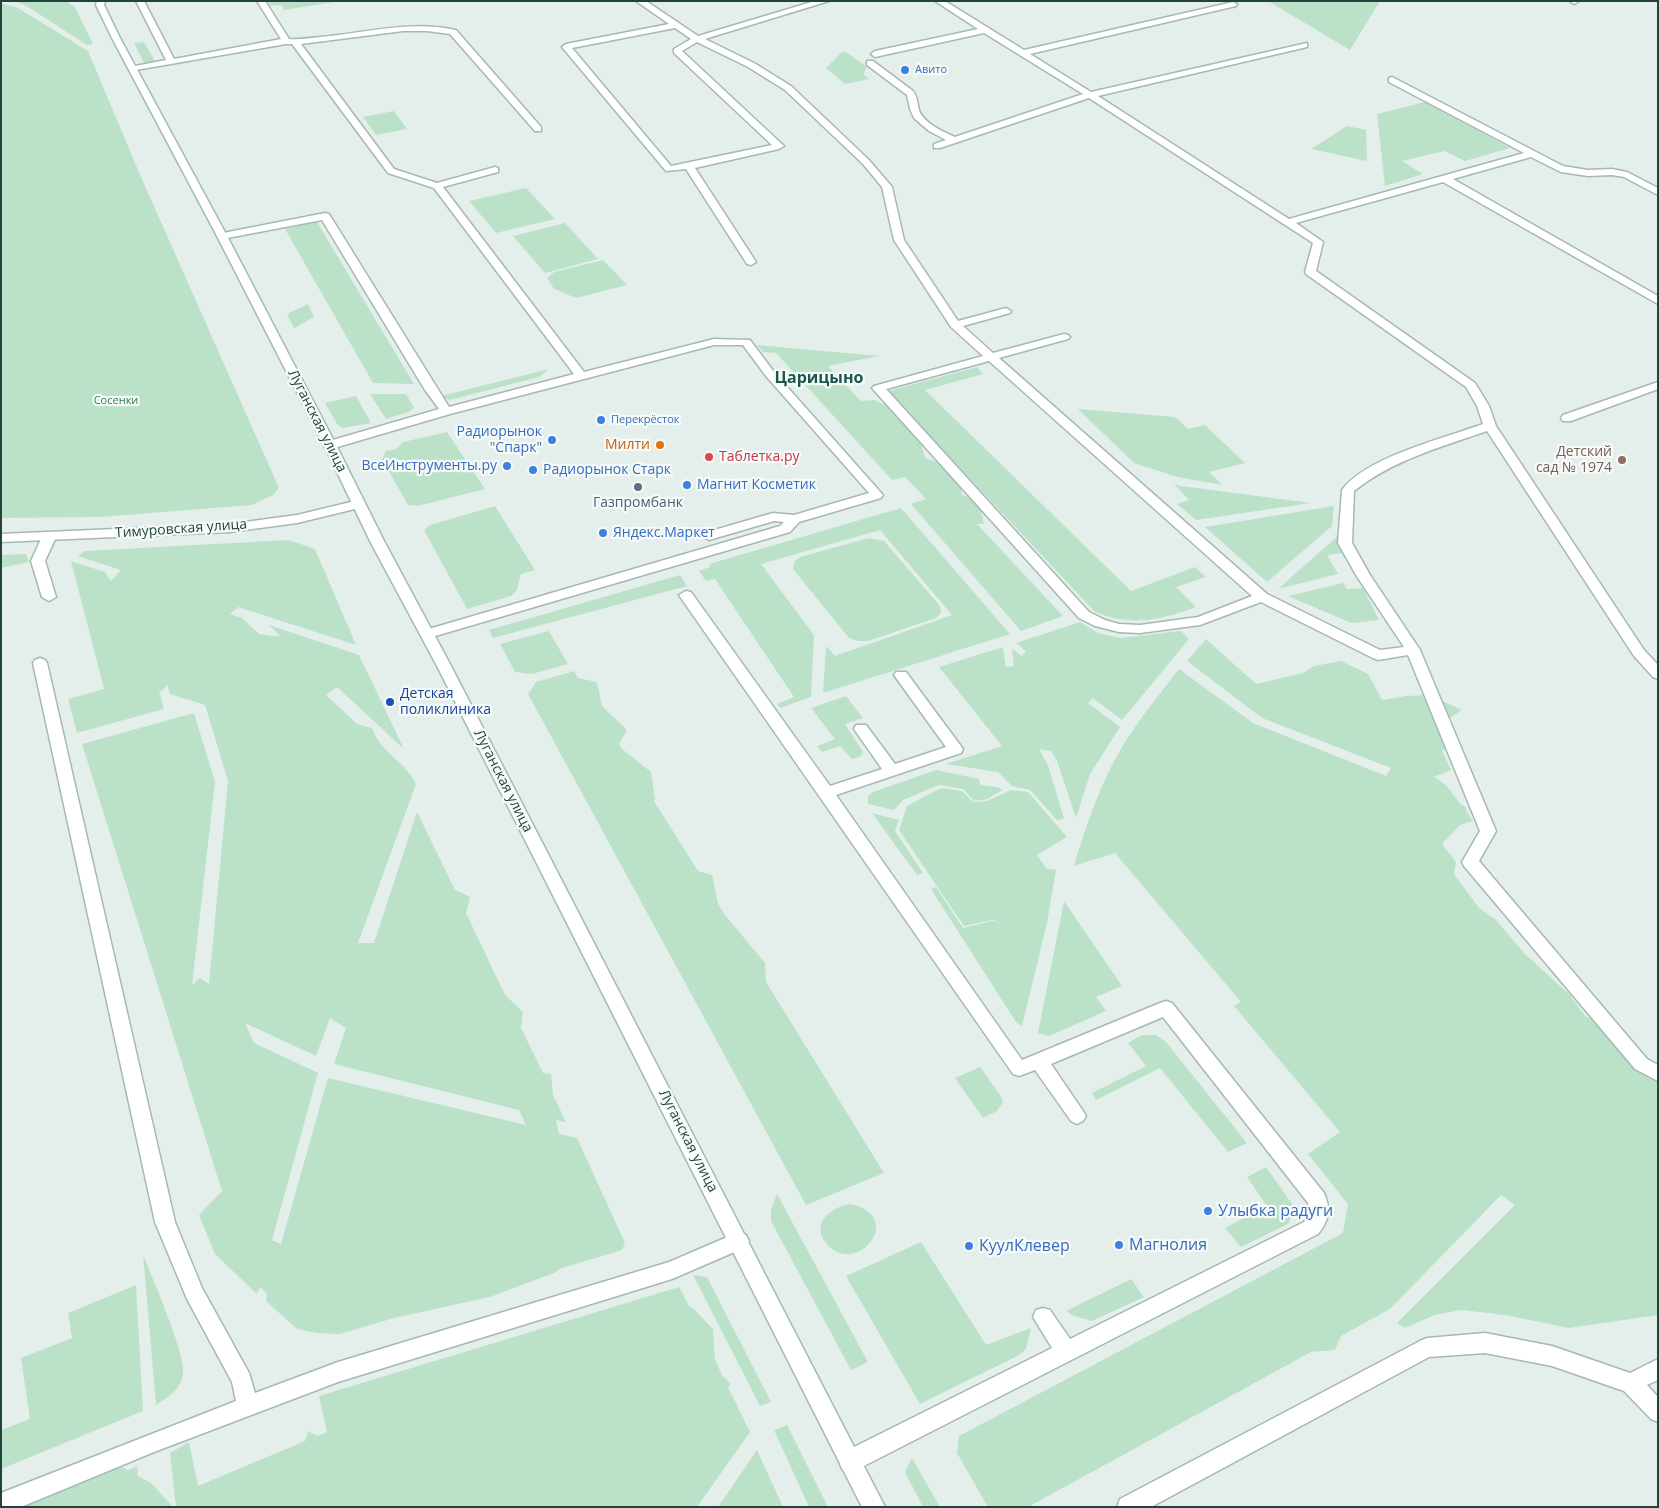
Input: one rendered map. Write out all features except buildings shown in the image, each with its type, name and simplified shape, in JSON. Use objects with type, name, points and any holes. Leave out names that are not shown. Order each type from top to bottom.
[{"type":"main road","points":[[140,1],[172,62]]},
{"type":"main road","points":[[261,1],[391,171],[437,186],[495,170]]},
{"type":"main road","points":[[640,1],[696,39],[751,65],[788,88],[866,162],[887,187],[899,240],[954,325],[1262,597],[1378,655],[1413,650]]},
{"type":"main road","points":[[676,25],[566,47],[669,169],[779,146],[677,51],[696,39],[825,1]]},
{"type":"main road","points":[[939,1],[1090,95],[1318,242],[1310,272],[1471,384],[1483,406],[1490,426],[1638,653],[1658,674]]},
{"type":"main road","name":"Луганская улица","points":[[98,2],[330,445],[874,1507]]},
{"type":"main road","points":[[1022,53],[1233,4]]},
{"type":"main road","points":[[133,69],[291,41],[352,36],[393,28],[435,28],[453,32],[538,129]]},
{"type":"main road","points":[[875,54],[986,30]]},
{"type":"main road","points":[[937,146],[1090,95],[1304,45]]},
{"type":"main road","points":[[870,63],[910,93],[915,100],[915,112],[918,118],[940,134],[955,140]]},
{"type":"main road","points":[[1392,80],[1562,169],[1588,173],[1612,172],[1627,175],[1658,192]]},
{"type":"main road","points":[[1288,222],[1532,154]]},
{"type":"main road","points":[[689,166],[751,262]]},
{"type":"main road","points":[[1444,178],[1655,297]]},
{"type":"main road","points":[[437,186],[582,377]]},
{"type":"main road","points":[[222,236],[325,216],[431,390],[446,411]]},
{"type":"main road","points":[[954,325],[1006,311]]},
{"type":"main road","points":[[1064,337],[878,388],[1084,615],[1100,624],[1119,628],[1140,629],[1200,621],[1262,597]]},
{"type":"main road","points":[[330,445],[446,411],[714,342],[746,342],[770,374],[877,495],[794,519],[773,517],[709,536]]},
{"type":"main road","points":[[1567,418],[1658,385]]},
{"type":"main road","points":[[1490,426],[1355,475],[1348,490],[1345,543],[1363,575],[1413,650],[1488,831],[1470,862],[1641,1064],[1658,1074]]},
{"type":"main road","name":"Тимуровская улица","points":[[1,538],[230,528],[296,519],[359,504]]},
{"type":"main road","points":[[427,634],[785,529],[794,519]]},
{"type":"main road","points":[[49,536],[38,561],[49,597]]},
{"type":"main road","points":[[686,595],[1019,1069],[1166,1008],[1317,1199],[1320,1210],[1318,1220],[1311,1228],[850,1461]]},
{"type":"main road","points":[[40,663],[165,1222],[194,1293],[242,1380],[247,1406]]},
{"type":"main road","points":[[826,793],[956,749],[901,675]]},
{"type":"main road","points":[[861,729],[891,770]]},
{"type":"main road","points":[[1039,1061],[1077,1116]]},
{"type":"main road","points":[[1,1504],[247,1406],[338,1372],[672,1270],[739,1241]]},
{"type":"main road","points":[[1043,1317],[1066,1351]]},
{"type":"main road","points":[[1128,1507],[1427,1348],[1485,1343],[1552,1356],[1631,1383],[1658,1412]]},
{"type":"main road","points":[[1631,1383],[1658,1369]]},
{"type":"green space","points":[[14,1],[65,1],[75,7],[93,44],[87,45],[25,5]]},
{"type":"green space","points":[[268,1],[334,2],[284,10],[281,5],[271,6]]},
{"type":"green space","points":[[1268,1],[1380,1],[1350,50]]},
{"type":"green space","name":"Сосенки","points":[[1,3],[18,8],[88,51],[141,177],[279,488],[273,495],[252,505],[100,517],[1,518]]},
{"type":"green space","points":[[144,42],[155,61],[144,63],[134,43]]},
{"type":"green space","points":[[842,52],[846,52],[867,67],[863,74],[869,79],[845,84],[826,68]]},
{"type":"green space","points":[[1425,102],[1510,148],[1465,161],[1445,151],[1402,161],[1423,174],[1385,186],[1377,114]]},
{"type":"green space","points":[[394,111],[407,129],[376,135],[363,117]]},
{"type":"green space","points":[[1347,126],[1366,130],[1367,161],[1311,149]]},
{"type":"green space","points":[[526,188],[555,219],[496,233],[469,201]]},
{"type":"green space","points":[[317,222],[414,384],[373,383],[285,229]]},
{"type":"green space","points":[[565,223],[598,259],[545,273],[513,236]]},
{"type":"green space","points":[[603,260],[627,285],[576,298],[554,289],[547,278],[554,272]]},
{"type":"green space","points":[[308,304],[314,317],[294,328],[287,314]]},
{"type":"green space","points":[[757,345],[879,356],[828,366],[861,401],[874,400],[911,417],[926,459],[957,466],[888,391],[977,367],[983,374],[925,390],[1131,591],[1195,567],[1206,577],[1176,587],[1196,607],[1146,620],[1109,617],[1095,612],[959,467],[962,495],[979,500],[984,524],[977,524],[1063,616],[1021,631],[911,504],[926,499],[905,477],[892,480],[776,353],[763,352]]},
{"type":"green space","points":[[549,369],[539,377],[450,400],[441,396]]},
{"type":"green space","points":[[370,394],[406,394],[414,408],[409,412],[386,419]]},
{"type":"green space","points":[[356,396],[371,423],[342,428],[337,424],[325,403]]},
{"type":"green space","points":[[1078,409],[1175,417],[1188,429],[1205,425],[1245,463],[1209,472],[1223,485],[1177,477],[1134,463]]},
{"type":"green space","points":[[447,432],[485,489],[418,506],[408,505],[382,459],[386,451],[396,449],[403,442]]},
{"type":"green space","points":[[1174,484],[1311,503],[1196,520],[1177,504],[1189,500]]},
{"type":"green space","points":[[495,506],[535,570],[521,574],[517,590],[511,596],[467,609],[424,530],[430,525]]},
{"type":"green space","points":[[1334,506],[1332,526],[1267,582],[1205,527]]},
{"type":"green space","points":[[901,508],[1010,634],[823,693],[826,646],[835,656],[952,615],[880,530],[761,564],[814,635],[811,697],[780,708],[777,704],[794,697],[715,579],[706,581],[699,571],[710,567],[709,564]]},
{"type":"green space","points":[[1340,534],[1343,553],[1327,555],[1338,574],[1278,589]]},
{"type":"green space","points":[[869,538],[884,541],[940,606],[941,613],[936,618],[868,641],[858,641],[849,638],[793,569],[794,562],[800,557]]},
{"type":"green space","points":[[289,540],[315,549],[356,645],[238,607],[230,614],[242,618],[259,634],[281,637],[269,625],[359,655],[404,749],[337,687],[326,695],[357,724],[372,728],[381,744],[406,769],[416,784],[358,943],[374,943],[417,812],[455,890],[470,897],[466,913],[505,995],[523,1012],[521,1028],[543,1073],[551,1074],[553,1095],[566,1122],[556,1120],[559,1134],[577,1138],[625,1243],[622,1250],[562,1268],[554,1273],[490,1297],[394,1318],[340,1334],[317,1333],[297,1329],[266,1301],[267,1294],[260,1287],[257,1294],[215,1254],[199,1215],[222,1191],[82,744],[194,713],[215,782],[192,985],[200,978],[209,984],[228,781],[205,705],[170,694],[167,685],[161,692],[159,691],[164,709],[77,733],[68,699],[104,689],[71,561],[105,572],[111,581],[121,570],[78,556],[85,551]],"holes":[[[330,1018],[346,1028],[334,1064],[519,1110],[526,1125],[328,1078],[281,1244],[272,1240],[318,1073],[254,1043],[245,1023],[316,1056]]]},
{"type":"green space","points":[[26,554],[29,562],[1,568],[1,555]]},
{"type":"green space","points":[[680,575],[687,586],[493,638],[489,630]]},
{"type":"green space","points":[[1343,583],[1347,589],[1363,588],[1379,620],[1351,623],[1288,596]]},
{"type":"green space","points":[[1080,622],[1098,633],[1121,638],[1181,631],[1189,639],[1122,720],[1093,698],[1088,703],[1120,727],[1090,774],[1076,818],[1057,761],[1051,751],[1039,749],[1048,765],[1064,818],[1058,821],[1030,790],[1012,786],[998,772],[946,764],[1002,746],[939,667],[1003,647],[1006,667],[1014,666],[1012,649],[1022,656],[1026,651],[1016,643]]},
{"type":"green space","points":[[549,631],[568,664],[532,674],[515,672],[500,644]]},
{"type":"green space","points":[[1206,639],[1256,684],[1303,673],[1314,666],[1341,661],[1368,674],[1382,700],[1429,695],[1462,710],[1444,722],[1453,745],[1442,751],[1451,770],[1434,777],[1446,785],[1461,805],[1466,807],[1466,811],[1473,821],[1460,825],[1442,844],[1456,862],[1454,874],[1479,908],[1495,919],[1525,954],[1570,995],[1585,1016],[1618,1030],[1658,1080],[1658,1315],[1569,1328],[1505,1315],[1461,1310],[1435,1315],[1405,1328],[1397,1323],[1515,1205],[1501,1195],[1390,1309],[1341,1336],[1335,1350],[1311,1352],[1028,1507],[988,1507],[957,1453],[959,1436],[1343,1233],[1348,1204],[1308,1154],[1340,1132],[1234,1006],[1241,1002],[1115,853],[1074,866],[1091,813],[1123,745],[1138,722],[1179,669],[1253,723],[1386,776],[1391,768],[1262,718],[1187,661]]},
{"type":"green space","points":[[574,671],[578,678],[597,682],[602,706],[627,730],[619,744],[622,749],[651,772],[654,801],[698,871],[712,875],[718,904],[765,963],[766,982],[884,1173],[806,1205],[528,694],[536,682]]},
{"type":"green space","points":[[846,696],[863,718],[845,724],[863,752],[861,756],[852,759],[840,746],[822,752],[817,746],[835,739],[811,708]]},
{"type":"green space","points":[[936,770],[979,779],[980,785],[997,787],[1003,790],[987,799],[974,801],[963,789],[939,785],[903,800],[894,810],[868,804],[868,796],[873,792]]},
{"type":"green space","points":[[941,788],[962,791],[973,802],[987,801],[1011,790],[1028,792],[1067,837],[1037,855],[1047,869],[1056,870],[1047,923],[1022,1026],[1016,1022],[931,889],[936,887],[963,928],[992,921],[1002,923],[992,920],[964,926],[899,830],[907,806]]},
{"type":"green space","points":[[872,813],[899,820],[895,831],[923,873],[917,875]]},
{"type":"green space","points":[[1064,901],[1122,986],[1096,997],[1106,1011],[1049,1036],[1038,1033]]},
{"type":"green space","points":[[1142,1035],[1156,1035],[1166,1042],[1247,1143],[1228,1152],[1160,1068],[1096,1100],[1092,1093],[1146,1066],[1128,1043]]},
{"type":"green space","points":[[980,1067],[1003,1102],[997,1111],[983,1118],[955,1078]]},
{"type":"green space","points":[[1266,1167],[1292,1204],[1293,1213],[1288,1224],[1241,1247],[1225,1228],[1267,1206],[1247,1177]]},
{"type":"green space","points":[[777,1194],[868,1362],[851,1370],[771,1221],[771,1210]]},
{"type":"green space","points":[[851,1204],[867,1211],[875,1221],[876,1232],[870,1242],[861,1250],[850,1254],[837,1252],[826,1243],[820,1229],[825,1217],[831,1212],[844,1205]]},
{"type":"green space","points":[[921,1242],[986,1345],[1031,1328],[1026,1349],[1019,1355],[920,1404],[846,1276]]},
{"type":"green space","points":[[143,1254],[174,1334],[183,1365],[182,1380],[177,1389],[156,1405]]},
{"type":"green space","points":[[693,1275],[707,1277],[771,1402],[760,1406]]},
{"type":"green space","points":[[1131,1279],[1144,1297],[1092,1321],[1074,1316],[1066,1311]]},
{"type":"green space","points":[[136,1285],[143,1411],[1,1469],[1,1430],[30,1419],[21,1358],[72,1338],[68,1313]]},
{"type":"green space","points":[[679,1287],[689,1306],[713,1329],[715,1360],[722,1375],[731,1384],[728,1387],[750,1432],[697,1507],[176,1507],[170,1453],[189,1442],[198,1486],[305,1441],[308,1431],[317,1436],[327,1432],[319,1396]]},
{"type":"green space","points":[[787,1425],[828,1507],[809,1507],[774,1430]]},
{"type":"green space","points":[[757,1450],[783,1507],[718,1507]]},
{"type":"green space","points":[[912,1458],[940,1507],[923,1507],[905,1472]]},
{"type":"green space","points":[[120,1466],[128,1470],[137,1466],[138,1476],[151,1483],[173,1507],[19,1507]]},
{"type":"place","name":"Авито","points":[[905,70]]},
{"type":"place","name":"Перекрёсток","points":[[601,420]]},
{"type":"place","name":"Радиорынок \"Спарк\"","points":[[552,440]]},
{"type":"place","name":"Милти","points":[[660,445]]},
{"type":"place","name":"Таблетка.ру","points":[[709,457]]},
{"type":"place","name":"Детский сад № 1974","points":[[1622,460]]},
{"type":"place","name":"ВсеИнструменты.ру","points":[[507,466]]},
{"type":"place","name":"Радиорынок Старк","points":[[533,470]]},
{"type":"place","name":"Магнит Косметик","points":[[687,485]]},
{"type":"place","name":"Газпромбанк","points":[[638,487]]},
{"type":"place","name":"Яндекс.Маркет","points":[[603,533]]},
{"type":"place","name":"Детская поликлиника","points":[[390,702]]},
{"type":"place","name":"Улыбка радуги","points":[[1208,1211]]},
{"type":"place","name":"Магнолия","points":[[1119,1245]]},
{"type":"place","name":"КуулКлевер","points":[[969,1246]]},
{"type":"district","name":"Царицыно","points":[[819,378]]}]
